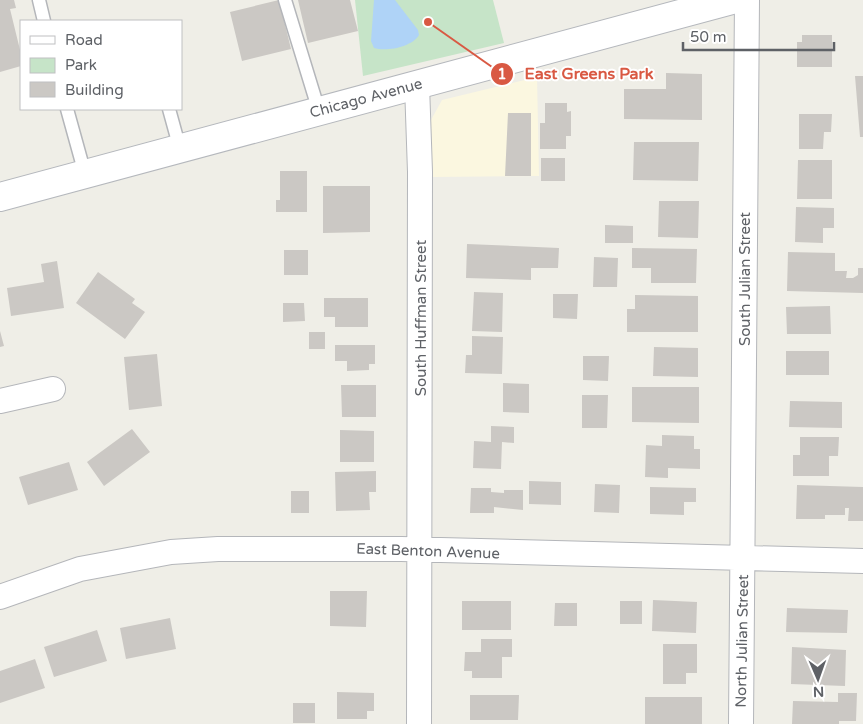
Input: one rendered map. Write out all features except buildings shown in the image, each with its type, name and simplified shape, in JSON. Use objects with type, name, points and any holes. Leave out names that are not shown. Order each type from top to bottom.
[{"type":"main road","name":"Chicago Avenue","points":[[0,197],[732,0]]},
{"type":"street","name":"South Julian Street","points":[[743,559],[747,0]]},
{"type":"street","name":"South Huffman Street","points":[[417,85],[420,172],[421,550],[419,724]]},
{"type":"street","points":[[0,401],[53,389]]},
{"type":"street","name":"East Benton Avenue","points":[[0,597],[80,569],[171,552],[218,549],[421,550],[863,561]]},
{"type":"street","name":"North Julian Street","points":[[741,724],[743,559]]},
{"type":"lane","points":[[39,0],[44,20]]},
{"type":"lane","points":[[286,0],[319,111]]},
{"type":"lane","points":[[67,110],[85,174]]},
{"type":"lane","points":[[169,110],[180,148]]},
{"type":"shaded area","points":[[537,77],[539,176],[432,177],[431,120],[442,100]]},
{"type":"green space","points":[[355,0],[493,0],[504,43],[363,76]]},
{"type":"water","points":[[374,0],[395,0],[418,30],[419,35],[416,39],[398,48],[374,48],[371,41]]},
{"type":"place","name":"East Greens Park","points":[[428,22]]}]
